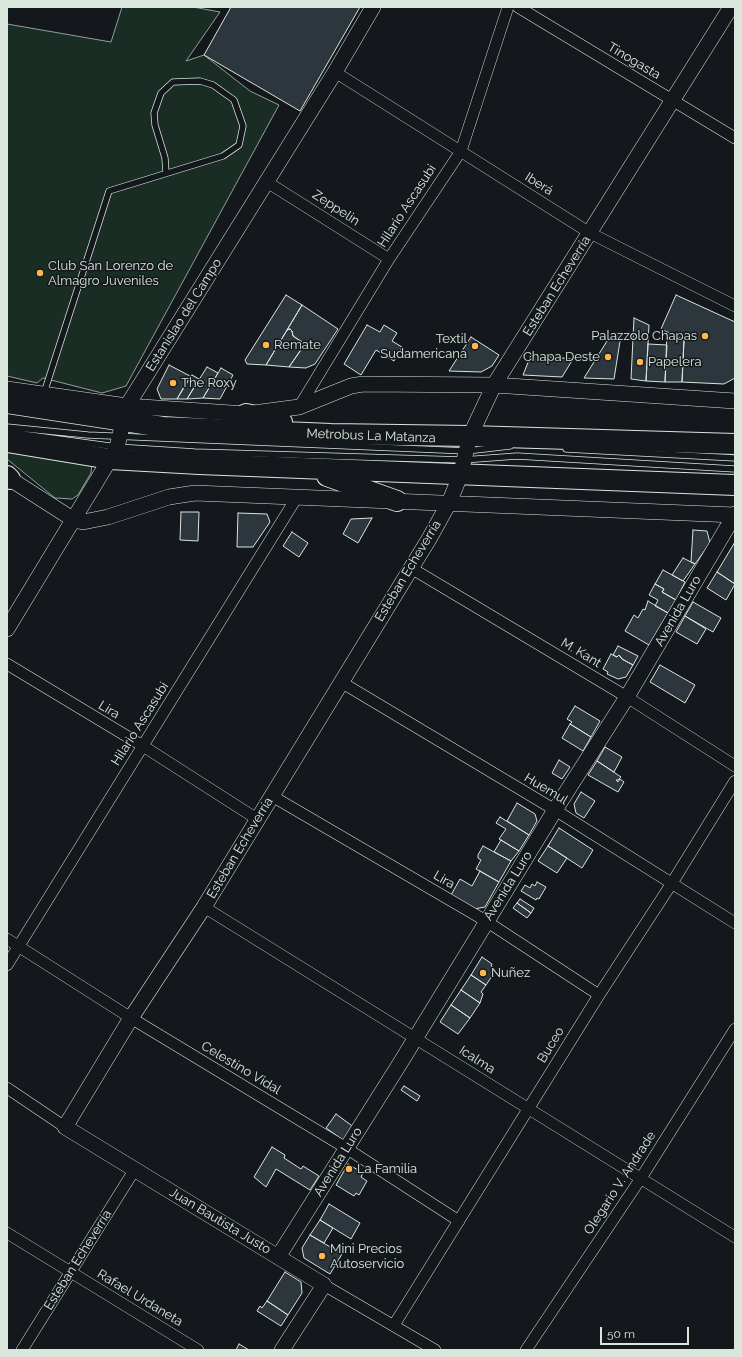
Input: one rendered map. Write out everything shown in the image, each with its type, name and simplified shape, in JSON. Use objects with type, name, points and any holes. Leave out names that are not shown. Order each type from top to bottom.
[{"type":"highway","points":[[7,404],[119,434],[155,461],[309,469],[465,456],[735,444]]},
{"type":"highway","points":[[246,414],[331,434],[465,456],[735,485]]},
{"type":"highway","points":[[7,442],[119,434],[163,427],[331,434]]},
{"type":"highway","points":[[309,469],[397,501]]},
{"type":"street","name":"Estanislao del Campo","points":[[7,629],[74,520],[119,434],[267,182],[373,7]]},
{"type":"street","name":"Hilario Ascasubi","points":[[299,407],[389,259],[461,151],[508,7]]},
{"type":"street","name":"Tinogasta","points":[[518,7],[735,138]]},
{"type":"street","name":"Esteban Echeverría","points":[[65,1127],[131,1018],[204,907],[411,568],[449,503],[465,456],[494,385],[674,101],[731,7]]},
{"type":"street","name":"Iberá","points":[[335,72],[590,233],[735,306]]},
{"type":"street","name":"Zeppelin","points":[[267,182],[389,259]]},
{"type":"street","points":[[7,389],[43,395],[119,434],[299,407],[351,386],[363,384],[494,385],[735,401]]},
{"type":"street","points":[[8,477],[74,520],[91,522],[182,493],[735,514]]},
{"type":"street","name":"Hilario Ascasubi","points":[[7,965],[297,497]]},
{"type":"street","name":"Avenida Luro","points":[[278,1257],[554,810],[627,697],[735,514]]},
{"type":"street","name":"M. Kant","points":[[411,568],[627,697],[735,766]]},
{"type":"street","name":"Lira","points":[[7,664],[143,746],[257,819]]},
{"type":"street","name":"Huemul","points":[[341,682],[554,810],[735,923]]},
{"type":"street","name":"Buceo","points":[[394,1325],[598,995],[672,883],[735,781]]},
{"type":"street","name":"Lira","points":[[272,796],[486,921],[598,995]]},
{"type":"street","name":"Icalma","points":[[204,907],[735,1237]]},
{"type":"street","name":"Celestino Vidal","points":[[7,939],[131,1018],[346,1148],[459,1221]]},
{"type":"street","name":"Olegario V. Andrade","points":[[526,1350],[641,1178],[735,1029]]},
{"type":"street","name":"Juan Bautista Justo","points":[[7,1088],[65,1127],[324,1285],[435,1350]]},
{"type":"street","name":"Esteban Echeverría","points":[[22,1350],[135,1169]]},
{"type":"street","name":"Rafael Urdaneta","points":[[7,1232],[198,1350]]},
{"type":"street","points":[[282,1350],[324,1285]]},
{"type":"lane","points":[[43,395],[109,191],[223,156],[239,145],[243,126],[234,100],[213,85],[200,81],[172,82],[161,94],[154,113],[155,125],[165,158],[166,173]]},
{"type":"lane","name":"Metrobus La Matanza","points":[[7,427],[465,456],[514,446]]},
{"type":"lane","name":"Metrobus La Matanza","points":[[7,432],[119,434],[195,452],[517,456],[735,469]]},
{"type":"lane","points":[[562,448],[735,458]]},
{"type":"green space","points":[[122,7],[193,7],[220,12],[186,61],[204,55],[250,91],[279,105],[126,386],[102,393],[43,378],[37,383],[7,376],[7,24],[111,42]]},
{"type":"green space","points":[[7,449],[92,463],[91,473],[78,495],[72,499],[55,498],[7,459]]},
{"type":"building","points":[[231,7],[360,7],[300,111],[204,55]]},
{"type":"building","name":"Remate","points":[[286,295],[302,305],[266,365],[247,364],[245,360]]},
{"type":"building","name":"Palazzolo Chapas","points":[[676,295],[735,322],[735,378],[724,384],[682,382],[684,340],[661,329]]},
{"type":"building","points":[[302,305],[338,329],[315,364],[306,368],[289,367],[305,344],[293,336],[290,329],[287,330]]},
{"type":"building","name":"Papelera","points":[[634,318],[649,325],[646,381],[631,379]]},
{"type":"building","points":[[367,325],[380,332],[384,325],[397,333],[392,341],[402,347],[394,361],[376,350],[361,375],[344,364]]},
{"type":"building","points":[[290,329],[293,336],[305,344],[289,367],[266,365],[287,330]]},
{"type":"building","points":[[667,332],[684,340],[682,382],[665,382]]},
{"type":"building","name":"Chapa Deste","points":[[612,333],[621,335],[614,379],[584,378]]},
{"type":"building","name":"Textil Sudamericana","points":[[471,337],[499,355],[492,366],[481,372],[449,371]]},
{"type":"building","points":[[648,344],[667,345],[665,382],[646,381]]},
{"type":"building","points":[[531,355],[573,359],[562,377],[523,375]]},
{"type":"building","name":"The Roxy","points":[[169,365],[190,376],[177,399],[161,399],[157,389]]},
{"type":"building","points":[[207,367],[218,373],[203,398],[187,399]]},
{"type":"building","points":[[221,368],[233,375],[220,399],[203,398]]},
{"type":"building","points":[[192,375],[199,379],[187,399],[177,399]]},
{"type":"building","points":[[181,512],[199,512],[198,541],[180,540]]},
{"type":"building","points":[[238,513],[267,514],[270,522],[253,547],[237,547]]},
{"type":"building","points":[[372,518],[358,543],[343,534],[351,519]]},
{"type":"building","points":[[693,530],[707,531],[710,543],[695,564],[691,562]]},
{"type":"building","points":[[292,532],[308,543],[299,557],[283,546]]},
{"type":"building","points":[[735,542],[735,584],[717,572]]},
{"type":"building","points":[[683,558],[695,564],[683,581],[672,575]]},
{"type":"building","points":[[663,570],[685,582],[676,600],[662,592],[664,589],[655,584]]},
{"type":"building","points":[[717,572],[735,584],[726,600],[707,588]]},
{"type":"building","points":[[655,584],[664,589],[662,592],[676,600],[668,613],[655,606],[658,600],[649,595]]},
{"type":"building","points":[[648,601],[668,613],[649,645],[625,631],[634,615],[638,618],[643,609],[645,610]]},
{"type":"building","points":[[693,602],[721,618],[713,632],[685,616]]},
{"type":"building","points":[[685,616],[706,629],[697,644],[676,632]]},
{"type":"building","points":[[618,646],[638,656],[633,665],[622,659],[619,655],[617,657],[613,655]]},
{"type":"building","points":[[611,654],[617,657],[619,655],[622,659],[633,665],[626,677],[618,679],[607,674],[608,672],[603,669]]},
{"type":"building","points":[[660,665],[695,685],[685,703],[650,682]]},
{"type":"building","points":[[575,706],[600,721],[591,737],[570,724],[572,722],[567,719]]},
{"type":"building","points":[[570,724],[591,737],[583,751],[562,738]]},
{"type":"building","points":[[605,747],[622,757],[614,772],[597,761]]},
{"type":"building","points":[[559,760],[570,767],[562,779],[552,773]]},
{"type":"building","points":[[597,761],[621,777],[616,780],[618,782],[620,779],[624,782],[618,792],[588,775]]},
{"type":"building","points":[[581,792],[595,801],[584,818],[576,813],[574,804]]},
{"type":"building","points":[[517,803],[535,814],[537,821],[529,835],[507,821]]},
{"type":"building","points":[[500,817],[529,835],[519,851],[499,839],[506,829],[496,823]]},
{"type":"building","points":[[559,828],[593,850],[582,868],[548,846]]},
{"type":"building","points":[[501,840],[519,851],[511,861],[494,852]]},
{"type":"building","points":[[483,846],[511,861],[499,882],[476,869],[481,860],[478,858],[478,855]]},
{"type":"building","points":[[548,846],[567,858],[557,873],[538,861]]},
{"type":"building","points":[[480,871],[499,882],[485,907],[474,909],[451,895],[460,879],[472,886]]},
{"type":"building","points":[[537,882],[546,887],[539,899],[537,898],[536,900],[521,891],[525,885],[530,888],[532,884],[535,886]]},
{"type":"building","points":[[520,899],[534,908],[531,913],[517,903]]},
{"type":"building","points":[[517,903],[531,913],[527,918],[513,908]]},
{"type":"building","name":"Nuñez","points":[[482,957],[492,964],[491,966],[496,970],[486,985],[471,975]]},
{"type":"building","points":[[471,975],[486,985],[481,992],[483,994],[480,1003],[461,990]]},
{"type":"building","points":[[461,990],[480,1003],[470,1018],[451,1005]]},
{"type":"building","points":[[451,1005],[470,1018],[458,1034],[440,1022]]},
{"type":"building","points":[[404,1086],[420,1096],[417,1101],[401,1090]]},
{"type":"building","points":[[336,1114],[355,1128],[343,1140],[326,1128]]},
{"type":"building","points":[[272,1147],[285,1155],[284,1158],[301,1169],[303,1166],[319,1176],[310,1190],[276,1169],[266,1187],[254,1177]]},
{"type":"building","points":[[348,1164],[363,1173],[361,1177],[367,1181],[359,1195],[356,1193],[354,1196],[336,1185]]},
{"type":"building","points":[[329,1204],[360,1223],[351,1239],[320,1220]]},
{"type":"building","points":[[320,1220],[333,1228],[324,1243],[310,1235]]},
{"type":"building","name":"Mini Precios Autoservicio","points":[[310,1235],[342,1254],[330,1274],[304,1258],[302,1248]]},
{"type":"building","points":[[285,1272],[301,1282],[302,1293],[288,1315],[267,1301]]},
{"type":"building","points":[[267,1301],[288,1315],[281,1326],[257,1311],[260,1306],[262,1308]]},
{"type":"building","points":[[239,1344],[249,1350],[236,1350]]},
{"type":"place","name":"Club San Lorenzo de Almagro Juveniles","points":[[40,273]]},
{"type":"place","name":"Palazzolo Chapas","points":[[705,336]]},
{"type":"place","name":"Remate","points":[[266,345]]},
{"type":"place","name":"Textil Sudamericana","points":[[475,346]]},
{"type":"place","name":"Chapa Deste","points":[[608,357]]},
{"type":"place","name":"Papelera","points":[[640,362]]},
{"type":"place","name":"The Roxy","points":[[173,383]]},
{"type":"place","name":"Nuñez","points":[[483,973]]},
{"type":"place","name":"La Familia","points":[[349,1169]]},
{"type":"place","name":"Mini Precios Autoservicio","points":[[322,1256]]}]
